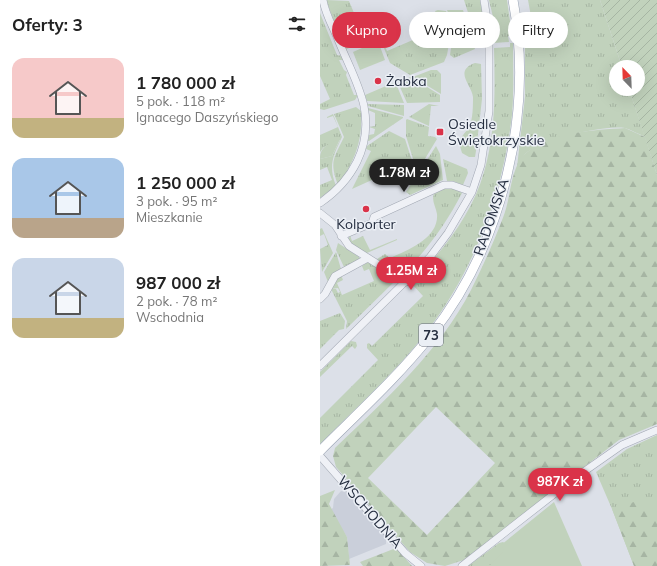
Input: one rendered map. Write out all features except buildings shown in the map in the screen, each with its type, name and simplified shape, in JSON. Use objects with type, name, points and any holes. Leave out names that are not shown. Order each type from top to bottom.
[{"type":"main road","name":"RADOMSKA","points":[[320,450],[400,370],[432,334],[464,284],[483,244],[502,192],[516,122],[519,62],[513,0]]},
{"type":"street","points":[[320,203],[344,183],[353,169],[360,155],[366,129],[363,101],[323,0]]},
{"type":"street","points":[[320,366],[430,257],[448,233],[472,192],[481,165],[489,111],[489,34],[484,0]]},
{"type":"street","points":[[341,236],[372,223],[374,217],[440,187],[452,185],[472,192]]},
{"type":"street","points":[[320,213],[335,225],[349,246],[406,282]]},
{"type":"street","points":[[320,299],[326,294],[335,276],[368,258]]},
{"type":"street","points":[[462,566],[572,480],[622,445],[657,430]]},
{"type":"street","name":"WSCHODNIA","points":[[320,456],[405,553],[421,566]]},
{"type":"shaded area","points":[[341,491],[347,492],[386,536],[386,544],[349,559],[347,537],[330,510],[333,508],[334,499]]},
{"type":"green space","points":[[326,0],[349,1],[354,12],[332,12],[332,16]]},
{"type":"green space","points":[[464,0],[480,0],[482,12],[468,12]]},
{"type":"green space","points":[[489,0],[507,0],[509,12],[508,42],[500,43],[500,12],[492,12]]},
{"type":"green space","points":[[528,0],[600,0],[620,60],[609,60],[609,96],[631,96],[645,137],[625,128],[616,127],[573,134],[544,143],[532,149],[525,154],[517,167],[525,97],[525,48],[568,48],[568,12],[530,12]]},
{"type":"green space","points":[[600,0],[657,0],[657,175],[631,96],[645,96],[645,60],[620,60]]},
{"type":"green space","points":[[438,10],[446,12],[435,12]]},
{"type":"green space","points":[[447,10],[463,10],[464,12],[448,12]]},
{"type":"green space","points":[[320,13],[332,43],[332,48],[334,48],[337,55],[342,56],[344,60],[339,60],[344,70],[347,72],[346,75],[354,95],[358,95],[355,100],[324,110],[320,109],[320,104],[330,99],[320,76]]},
{"type":"green space","points":[[409,42],[409,48],[448,48],[444,62],[410,75],[390,63],[384,48],[386,48],[387,51],[394,48],[401,48],[401,45]]},
{"type":"green space","points":[[362,48],[381,48],[385,60],[360,70],[353,52]]},
{"type":"green space","points":[[451,48],[475,49],[454,58],[450,55]]},
{"type":"green space","points":[[494,48],[513,48],[512,115],[508,144],[494,201],[473,255],[445,306],[416,345],[376,388],[320,444],[320,418],[378,360],[367,348],[367,344],[369,343],[372,346],[423,296],[411,283],[445,246],[464,218],[479,188],[488,157],[493,126]]},
{"type":"green space","points":[[475,63],[481,64],[482,99],[475,157],[469,157],[462,153],[459,143],[468,129],[472,112],[472,92],[464,74],[465,70],[469,66]]},
{"type":"green space","points":[[431,70],[437,70],[441,74],[441,94],[413,77]]},
{"type":"green space","points":[[411,77],[440,95],[440,102],[407,103],[399,85],[400,81]]},
{"type":"green space","points":[[393,83],[397,86],[404,103],[367,101],[365,95]]},
{"type":"green space","points":[[367,104],[404,105],[404,116],[368,106]]},
{"type":"green space","points":[[429,104],[439,106],[431,106],[429,126],[409,117]]},
{"type":"green space","points":[[356,107],[361,111],[361,131],[357,150],[338,185],[333,165],[335,155],[344,137],[334,114]]},
{"type":"green space","points":[[368,108],[403,118],[368,141],[369,135],[374,134],[375,129],[369,127],[375,126],[375,113],[368,110]]},
{"type":"green space","points":[[333,114],[342,137],[334,156],[332,167],[332,173],[336,186],[320,198],[320,185],[332,180],[327,167],[320,170],[320,159],[332,156],[340,140],[324,147],[320,152],[320,135],[338,127],[333,116],[327,118]]},
{"type":"green space","points":[[407,119],[429,127],[428,136],[435,137],[437,139],[417,172],[406,136]]},
{"type":"green space","points":[[625,128],[645,137],[657,175],[657,424],[619,440],[464,560],[445,566],[427,563],[410,552],[336,467],[333,456],[335,448],[410,374],[427,355],[458,313],[471,290],[498,231],[507,205],[514,173],[517,165],[526,153],[536,146],[560,136],[586,131]],"holes":[[[436,407],[495,463],[427,535],[368,478]]]},
{"type":"green space","points":[[389,131],[405,139],[416,173],[405,189],[396,169],[352,189],[371,151],[366,149],[367,146]]},
{"type":"green space","points":[[340,139],[332,156],[320,159],[323,148]]},
{"type":"green space","points":[[436,146],[440,154],[443,180],[410,195],[406,192]]},
{"type":"green space","points":[[443,159],[467,169],[468,173],[463,185],[453,181],[447,181]]},
{"type":"green space","points":[[445,188],[455,189],[462,193],[435,236],[411,266],[402,275],[378,260],[377,259],[385,254],[390,258],[405,251],[421,242],[428,236],[433,230],[437,214],[433,196]]},
{"type":"green space","points":[[322,228],[333,253],[322,272],[320,249],[328,245],[324,234],[320,236],[320,229]]},
{"type":"green space","points":[[350,235],[352,241],[363,236],[370,250],[397,240],[367,253],[351,244],[348,240]]},
{"type":"green space","points":[[338,243],[359,257],[359,260],[344,267],[336,250]]},
{"type":"green space","points":[[336,252],[341,269],[328,282],[324,272]]},
{"type":"green space","points":[[368,262],[392,277],[393,283],[346,329],[347,321],[331,289],[332,285],[341,275],[343,280],[337,283],[342,295],[374,281],[369,269],[364,271],[362,266]],"holes":[[[338,288],[340,292],[338,293],[336,289],[331,289]]]},
{"type":"green space","points":[[340,313],[345,321],[344,329],[339,330],[320,349],[320,321]]},
{"type":"green space","points":[[351,341],[356,342],[357,346],[355,349],[352,346],[320,377],[320,372]]},
{"type":"green space","points":[[657,435],[657,566],[634,566],[596,472],[627,449]]},
{"type":"green space","points":[[335,490],[329,504],[347,537],[350,565],[320,566],[320,496]]},
{"type":"green space","points":[[640,500],[657,513],[657,566],[634,566],[612,509]]},
{"type":"green space","points":[[554,502],[582,566],[489,566],[504,551],[501,545]]},
{"type":"green space","points":[[503,542],[508,545],[498,566],[468,566],[499,543]]},
{"type":"green space","points":[[396,548],[412,566],[363,566],[360,562]]},
{"type":"place","name":"Żabka","points":[[378,81]]},
{"type":"place","name":"Osiedle Świętokrzyskie","points":[[440,132]]},
{"type":"place","name":"Kolporter","points":[[366,209]]}]
